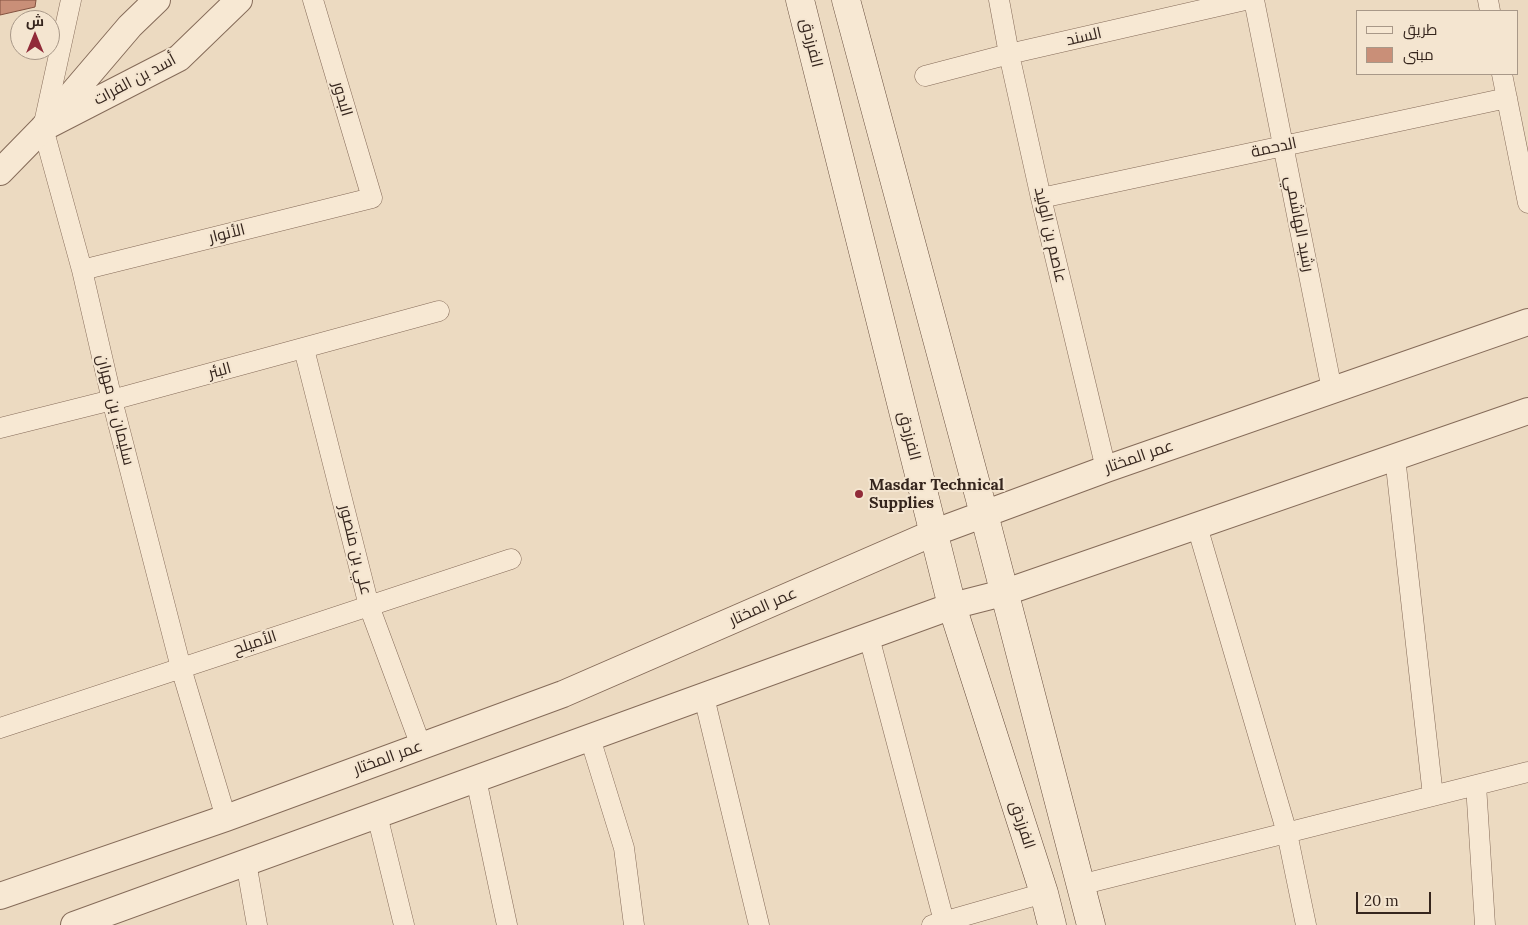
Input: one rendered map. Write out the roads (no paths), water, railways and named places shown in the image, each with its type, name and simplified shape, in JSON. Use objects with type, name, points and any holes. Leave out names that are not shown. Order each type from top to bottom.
[{"type":"main road","name":"الفرزدق","points":[[800,0],[952,606],[1044,894],[1052,925]]},
{"type":"main road","points":[[846,0],[984,514],[1003,593],[1091,925]]},
{"type":"street","name":"سليمان بن مهران","points":[[71,0],[43,128],[82,270],[112,400],[180,668],[226,818]]},
{"type":"street","name":"أسد بن الفرات","points":[[0,172],[43,128],[130,26],[157,0]]},
{"type":"street","name":"أسد بن الفرات","points":[[43,128],[179,58],[239,0]]},
{"type":"street","name":"البدور","points":[[313,0],[372,198]]},
{"type":"street","name":"عاصم بن الوليد","points":[[1000,0],[1009,54],[1041,198],[1106,469]]},
{"type":"street","name":"السند","points":[[925,76],[1009,54],[1245,0]]},
{"type":"street","name":"رشيد الهاشمي","points":[[1254,0],[1332,390]]},
{"type":"street","points":[[1502,75],[1528,203]]},
{"type":"street","name":"الدحمة","points":[[1041,198],[1506,98]]},
{"type":"street","name":"الأنوار","points":[[82,270],[372,198]]},
{"type":"street","name":"البئر","points":[[0,428],[304,349],[439,311]]},
{"type":"street","name":"عمر المختار","points":[[0,896],[226,818],[563,694],[933,533],[1106,469],[1528,322]]},
{"type":"street","name":"علي بن منصور","points":[[304,349],[369,606],[421,746]]},
{"type":"street","points":[[74,925],[952,606],[1003,593],[1528,411]]},
{"type":"street","points":[[1395,457],[1433,796]]},
{"type":"street","points":[[1197,526],[1287,833],[1306,925]]},
{"type":"street","name":"الأميلح","points":[[0,728],[511,559]]},
{"type":"street","points":[[869,637],[940,924],[1044,894]]},
{"type":"street","points":[[704,697],[758,925]]},
{"type":"street","points":[[590,738],[624,848],[634,925]]},
{"type":"street","points":[[1080,885],[1528,772]]},
{"type":"street","points":[[476,779],[507,925]]},
{"type":"street","points":[[1476,786],[1485,925]]},
{"type":"street","points":[[377,815],[404,925]]},
{"type":"street","points":[[246,862],[257,925]]},
{"type":"place","name":"Masdar Technical Supplies","points":[[859,494]]}]
